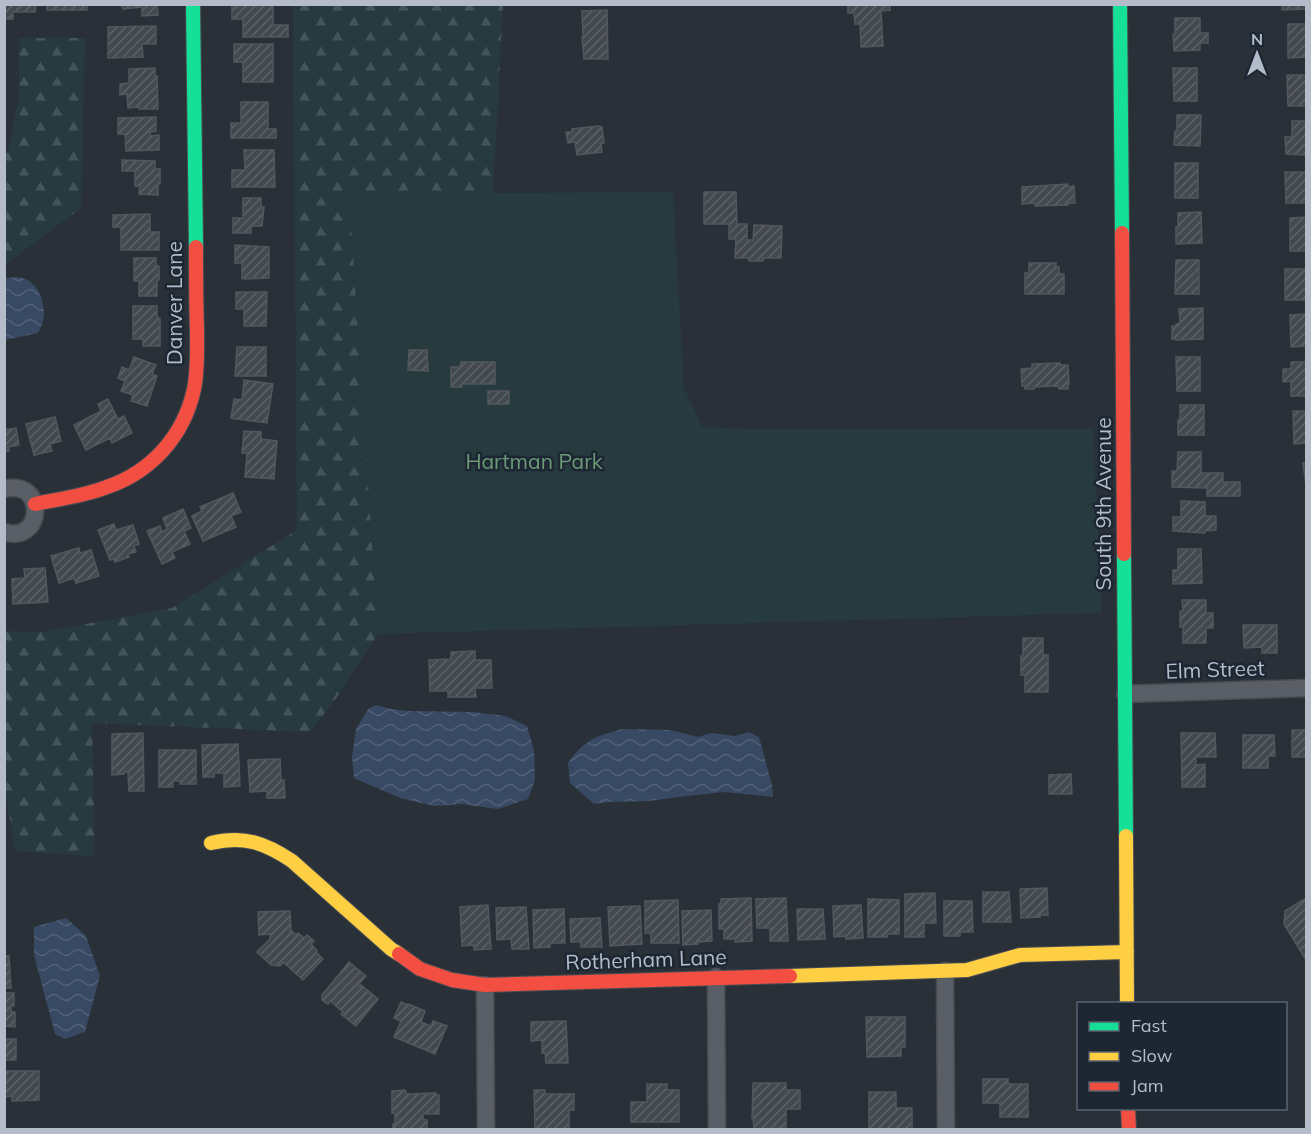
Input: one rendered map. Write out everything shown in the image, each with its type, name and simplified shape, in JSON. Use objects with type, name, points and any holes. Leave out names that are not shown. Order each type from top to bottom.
[{"type":"street","name":"Danver Lane","points":[[35,504],[109,487],[126,480],[157,458],[174,438],[192,400],[197,368],[193,4]]},
{"type":"street","name":"South 9th Avenue","points":[[1120,4],[1127,1002]]},
{"type":"street","points":[[4,489],[16,487],[25,491],[35,504],[35,518],[26,530],[18,533],[4,532]]},
{"type":"street","name":"Elm Street","points":[[1125,694],[1306,688]]},
{"type":"street","name":"Rotherham Lane","points":[[211,843],[244,840],[274,849],[292,861],[390,948],[420,969],[452,980],[485,985],[967,970],[1020,955],[1127,952]]},
{"type":"street","points":[[945,971],[946,1130]]},
{"type":"street","points":[[716,978],[717,1130]]},
{"type":"street","points":[[485,985],[486,1130]]},
{"type":"street","points":[[1128,1110],[1129,1130]]},
{"type":"green space","points":[[293,5],[503,5],[493,193],[349,194],[378,634],[337,697],[310,732],[92,723],[95,856],[15,851],[5,788],[5,631],[42,632],[172,608],[297,530]]},
{"type":"green space","points":[[19,38],[85,38],[81,208],[5,265],[5,155],[8,152],[19,98]]},
{"type":"green space","name":"Hartman Park","points":[[673,192],[684,388],[702,427],[1093,429],[1102,613],[378,634],[349,194]]},
{"type":"water","points":[[17,277],[29,281],[37,289],[44,314],[38,333],[5,340],[5,278]]},
{"type":"water","points":[[376,705],[407,711],[473,712],[506,716],[527,726],[534,750],[535,780],[528,799],[498,809],[462,804],[434,806],[400,798],[354,778],[352,757],[356,729],[368,709]]},
{"type":"water","points":[[623,729],[670,730],[698,737],[711,733],[735,736],[749,732],[759,737],[773,797],[724,792],[649,801],[594,804],[570,783],[568,763],[591,740]]},
{"type":"water","points":[[66,918],[86,936],[100,976],[85,1032],[65,1039],[55,1034],[34,955],[34,927]]},
{"type":"building","points":[[4,4],[36,4],[35,12],[13,12],[13,19],[4,19]]},
{"type":"building","points":[[47,4],[87,4],[87,10],[47,10]]},
{"type":"building","points":[[121,4],[157,4],[158,15],[142,16],[142,7],[123,9]]},
{"type":"building","points":[[232,4],[273,4],[273,25],[288,25],[288,37],[243,37],[243,19],[232,19]]},
{"type":"building","points":[[848,4],[890,4],[890,10],[881,11],[883,46],[861,47],[860,24],[855,24],[854,13],[848,13]]},
{"type":"building","points":[[1282,4],[1305,4],[1306,9],[1282,10]]},
{"type":"building","points":[[607,10],[608,59],[584,59],[582,11]]},
{"type":"building","points":[[1175,18],[1200,18],[1200,33],[1208,33],[1208,43],[1200,43],[1200,50],[1174,51]]},
{"type":"building","points":[[1288,24],[1306,24],[1306,57],[1288,58]]},
{"type":"building","points":[[156,26],[156,44],[142,44],[143,57],[108,58],[108,27]]},
{"type":"building","points":[[234,44],[273,44],[273,82],[243,82],[243,62],[234,62]]},
{"type":"building","points":[[155,68],[158,109],[128,108],[127,94],[120,95],[120,84],[129,83],[129,69]]},
{"type":"building","points":[[1173,68],[1197,68],[1197,101],[1174,101]]},
{"type":"building","points":[[1287,75],[1306,75],[1306,106],[1288,106]]},
{"type":"building","points":[[241,102],[268,102],[268,129],[276,129],[276,138],[231,138],[231,123],[241,123]]},
{"type":"building","points":[[1177,115],[1201,115],[1200,146],[1174,145]]},
{"type":"building","points":[[156,117],[156,131],[150,132],[150,136],[159,135],[159,150],[126,151],[125,134],[118,134],[118,118]]},
{"type":"building","points":[[1292,121],[1306,121],[1306,155],[1286,154],[1285,137],[1292,137]]},
{"type":"building","points":[[602,127],[604,143],[601,143],[602,152],[577,155],[575,142],[568,143],[566,132],[572,132],[572,129]]},
{"type":"building","points":[[244,150],[274,150],[275,187],[232,187],[232,170],[245,170]]},
{"type":"building","points":[[122,160],[155,161],[155,169],[160,169],[158,195],[139,194],[140,186],[135,186],[135,171],[122,171]]},
{"type":"building","points":[[1175,163],[1198,163],[1198,198],[1175,198]]},
{"type":"building","points":[[1285,172],[1306,172],[1306,203],[1286,203]]},
{"type":"building","points":[[1068,184],[1068,187],[1074,186],[1075,203],[1035,206],[1035,203],[1022,204],[1022,187]]},
{"type":"building","points":[[704,192],[736,192],[737,224],[747,224],[747,240],[753,240],[754,225],[782,226],[781,258],[749,261],[749,258],[735,258],[736,239],[729,239],[729,224],[704,224]]},
{"type":"building","points":[[243,198],[261,198],[261,207],[264,207],[262,226],[251,226],[251,233],[233,233],[233,218],[243,218]]},
{"type":"building","points":[[1201,212],[1202,243],[1176,244],[1178,213]]},
{"type":"building","points":[[150,214],[150,232],[159,232],[159,250],[121,250],[121,227],[113,227],[113,215]]},
{"type":"building","points":[[1306,217],[1306,251],[1290,251],[1290,218]]},
{"type":"building","points":[[235,245],[269,247],[269,278],[242,279],[242,263],[235,263]]},
{"type":"building","points":[[134,258],[156,258],[156,266],[159,266],[157,296],[139,296],[139,281],[134,281]]},
{"type":"building","points":[[1176,260],[1199,260],[1199,294],[1175,294]]},
{"type":"building","points":[[1029,263],[1056,263],[1056,267],[1059,267],[1059,274],[1064,274],[1064,294],[1025,294],[1025,273],[1029,273]]},
{"type":"building","points":[[1285,269],[1306,269],[1306,300],[1285,300]]},
{"type":"building","points":[[236,292],[267,292],[266,326],[244,326],[244,309],[236,309]]},
{"type":"building","points":[[133,306],[157,306],[157,318],[160,318],[160,346],[143,346],[143,339],[133,339]]},
{"type":"building","points":[[1203,308],[1203,339],[1172,339],[1172,326],[1180,323],[1179,309]]},
{"type":"building","points":[[1306,314],[1306,346],[1291,347],[1290,315]]},
{"type":"building","points":[[237,347],[266,347],[266,376],[235,376]]},
{"type":"building","points":[[409,350],[427,350],[428,371],[408,370]]},
{"type":"building","points":[[134,357],[156,365],[152,374],[157,376],[147,406],[131,401],[133,395],[121,391],[125,381],[118,378],[122,367],[129,370]]},
{"type":"building","points":[[1176,357],[1200,357],[1200,391],[1177,391]]},
{"type":"building","points":[[461,362],[495,362],[495,384],[462,384],[462,387],[451,387],[451,367],[460,367]]},
{"type":"building","points":[[1291,362],[1306,362],[1306,396],[1291,396],[1291,381],[1283,382],[1283,369],[1291,369]]},
{"type":"building","points":[[1060,363],[1060,365],[1068,365],[1068,389],[1059,389],[1058,386],[1025,389],[1025,386],[1022,386],[1021,369],[1032,368],[1032,364]]},
{"type":"building","points":[[244,380],[273,384],[267,423],[231,418],[234,399],[242,400]]},
{"type":"building","points":[[488,391],[509,391],[509,404],[488,404]]},
{"type":"building","points":[[108,399],[118,419],[124,416],[132,433],[112,443],[110,438],[86,450],[74,425],[101,411],[98,404]]},
{"type":"building","points":[[1180,405],[1204,405],[1204,435],[1178,435]]},
{"type":"building","points":[[1293,411],[1306,411],[1306,443],[1294,444]]},
{"type":"building","points":[[55,417],[61,441],[50,444],[52,451],[34,455],[26,424]]},
{"type":"building","points":[[16,428],[19,445],[8,447],[9,451],[4,452],[4,430]]},
{"type":"building","points":[[244,431],[261,432],[261,439],[277,441],[274,479],[245,477],[247,453],[242,453]]},
{"type":"building","points":[[1178,452],[1201,452],[1201,473],[1223,473],[1223,482],[1240,482],[1240,496],[1207,496],[1207,488],[1172,487],[1172,471],[1177,471]]},
{"type":"building","points":[[1306,462],[1306,486],[1303,463]]},
{"type":"building","points":[[233,493],[241,512],[231,516],[236,527],[203,541],[192,516],[202,511],[200,507]]},
{"type":"building","points":[[1181,501],[1205,502],[1205,516],[1216,516],[1216,530],[1205,531],[1205,533],[1173,531],[1173,517],[1181,517]]},
{"type":"building","points":[[183,509],[191,528],[184,531],[190,544],[172,552],[175,558],[162,564],[147,531],[160,526],[162,532],[167,529],[163,518]]},
{"type":"building","points":[[114,524],[116,530],[133,525],[139,544],[134,546],[136,552],[115,562],[114,559],[110,560],[98,530]]},
{"type":"building","points":[[79,548],[80,553],[91,550],[99,576],[76,583],[74,578],[59,583],[51,556]]},
{"type":"building","points":[[1178,549],[1201,549],[1202,583],[1173,584],[1173,570],[1178,570]]},
{"type":"building","points":[[45,568],[48,602],[13,604],[12,579],[25,578],[24,569]]},
{"type":"building","points":[[1182,600],[1206,600],[1206,613],[1213,613],[1213,628],[1206,628],[1206,643],[1183,643],[1183,627],[1180,627],[1180,611],[1183,611]]},
{"type":"building","points":[[1243,625],[1277,625],[1277,653],[1262,653],[1262,647],[1244,648]]},
{"type":"building","points":[[1023,638],[1043,638],[1043,655],[1048,655],[1048,692],[1025,692],[1025,675],[1021,675]]},
{"type":"building","points":[[475,651],[475,660],[491,660],[492,688],[475,688],[476,697],[448,697],[448,691],[430,691],[429,660],[451,659],[451,652]]},
{"type":"building","points":[[1292,730],[1306,730],[1306,757],[1292,757]]},
{"type":"building","points":[[143,733],[144,791],[129,791],[128,772],[112,775],[112,734]]},
{"type":"building","points":[[1181,733],[1215,733],[1216,757],[1196,757],[1196,765],[1205,764],[1205,787],[1182,787]]},
{"type":"building","points":[[1243,735],[1274,735],[1275,756],[1268,756],[1268,768],[1243,768]]},
{"type":"building","points":[[238,744],[240,786],[224,787],[224,773],[214,773],[214,777],[203,777],[202,745]]},
{"type":"building","points":[[159,750],[196,750],[196,784],[180,784],[180,781],[173,781],[173,787],[159,787]]},
{"type":"building","points":[[280,759],[285,798],[267,798],[267,791],[250,792],[248,760]]},
{"type":"building","points":[[1071,774],[1072,794],[1049,794],[1049,775]]},
{"type":"building","points":[[1047,888],[1048,915],[1021,918],[1020,889]]},
{"type":"building","points":[[983,892],[1009,892],[1011,922],[983,922]]},
{"type":"building","points":[[935,893],[936,923],[924,923],[924,937],[905,937],[905,894]]},
{"type":"building","points":[[751,898],[752,941],[735,942],[735,939],[724,939],[724,929],[719,929],[721,899]]},
{"type":"building","points":[[786,898],[788,941],[770,941],[770,928],[757,928],[756,899]]},
{"type":"building","points":[[1306,898],[1306,960],[1284,924],[1285,911]]},
{"type":"building","points":[[868,899],[899,900],[899,934],[887,934],[887,937],[868,937]]},
{"type":"building","points":[[678,900],[679,943],[651,943],[651,933],[645,933],[645,901]]},
{"type":"building","points":[[944,901],[972,901],[973,932],[960,932],[960,936],[944,936]]},
{"type":"building","points":[[488,905],[491,949],[474,950],[474,945],[462,946],[460,907]]},
{"type":"building","points":[[861,905],[863,938],[834,937],[833,906]]},
{"type":"building","points":[[640,906],[642,944],[610,946],[608,907]]},
{"type":"building","points":[[526,907],[529,949],[512,949],[511,939],[497,940],[496,908]]},
{"type":"building","points":[[564,909],[565,943],[550,943],[550,947],[534,948],[533,910]]},
{"type":"building","points":[[797,909],[823,909],[825,939],[798,940]]},
{"type":"building","points":[[711,910],[712,941],[683,945],[682,911]]},
{"type":"building","points":[[290,911],[291,930],[304,938],[307,935],[314,941],[311,944],[323,959],[303,980],[283,962],[280,966],[271,965],[257,952],[270,939],[270,934],[259,935],[258,912]]},
{"type":"building","points":[[600,918],[602,947],[581,947],[581,942],[571,942],[570,919]]},
{"type":"building","points":[[4,956],[9,956],[11,988],[4,988]]},
{"type":"building","points":[[349,962],[366,976],[358,985],[378,999],[356,1026],[330,1001],[328,1004],[322,1000],[322,995]]},
{"type":"building","points":[[4,993],[14,993],[14,1006],[11,1006],[11,1012],[15,1012],[15,1027],[4,1026]]},
{"type":"building","points":[[401,1002],[425,1011],[421,1022],[431,1026],[433,1021],[447,1026],[435,1054],[394,1037],[401,1021],[394,1018]]},
{"type":"building","points":[[866,1017],[905,1017],[905,1047],[901,1047],[901,1056],[867,1057]]},
{"type":"building","points":[[566,1021],[568,1063],[546,1063],[545,1053],[542,1053],[542,1040],[531,1041],[531,1022]]},
{"type":"building","points":[[4,1039],[16,1039],[16,1060],[4,1060]]},
{"type":"building","points":[[4,1071],[39,1071],[39,1100],[12,1101],[12,1096],[4,1097]]},
{"type":"building","points":[[983,1079],[1008,1079],[1008,1084],[1028,1084],[1028,1117],[1000,1117],[1000,1103],[983,1103]]},
{"type":"building","points":[[753,1083],[786,1083],[786,1090],[800,1090],[800,1109],[786,1109],[786,1128],[754,1129]]},
{"type":"building","points":[[647,1084],[667,1084],[667,1090],[679,1090],[679,1122],[631,1122],[631,1102],[647,1102]]},
{"type":"building","points":[[405,1090],[407,1094],[436,1093],[439,1095],[439,1114],[423,1114],[423,1119],[427,1120],[427,1130],[393,1130],[395,1115],[392,1113],[392,1091]]},
{"type":"building","points":[[534,1090],[545,1090],[545,1094],[574,1094],[574,1110],[569,1110],[569,1130],[535,1130]]},
{"type":"building","points":[[869,1092],[896,1092],[896,1108],[912,1108],[912,1129],[869,1129]]},
{"type":"traffic: fast","points":[[193,4],[196,247]]},
{"type":"traffic: fast","points":[[1120,4],[1122,233]]},
{"type":"traffic: fast","points":[[1124,554],[1126,836]]},
{"type":"traffic: slow","points":[[1126,836],[1127,1002]]},
{"type":"traffic: slow","points":[[211,843],[244,840],[273,849],[292,861],[399,954]]},
{"type":"traffic: slow","points":[[790,976],[967,970],[1020,955],[1127,952]]},
{"type":"traffic: jam","points":[[1122,233],[1124,554]]},
{"type":"traffic: jam","points":[[35,504],[89,493],[123,480],[151,462],[174,437],[189,406],[196,375],[196,247]]},
{"type":"traffic: jam","points":[[399,954],[420,969],[452,980],[485,985],[790,976]]},
{"type":"traffic: jam","points":[[1128,1110],[1129,1130]]}]
